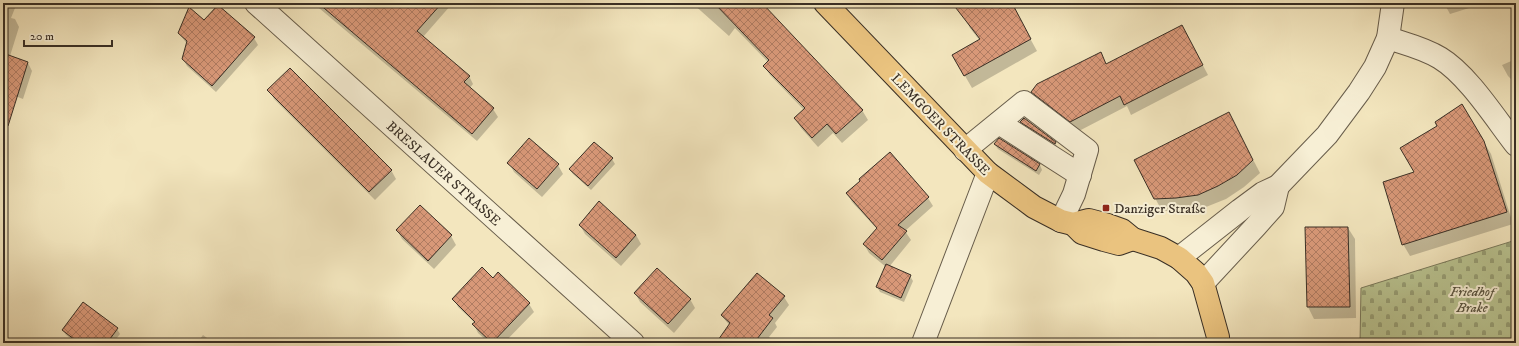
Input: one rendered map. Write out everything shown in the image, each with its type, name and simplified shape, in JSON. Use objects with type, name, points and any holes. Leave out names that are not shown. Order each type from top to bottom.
[{"type":"main road","name":"LEMGOER STRASSE","points":[[825,3],[988,174],[1034,207],[1067,222]]},
{"type":"main road","points":[[1067,222],[1089,220],[1122,230],[1133,239],[1161,248],[1179,258],[1196,273],[1203,283],[1218,337],[1218,343]]},
{"type":"street","name":"BRESLAUER STRASSE","points":[[256,3],[633,343]]},
{"type":"street","points":[[1179,258],[1263,193],[1278,186],[1327,135],[1375,67],[1388,38],[1393,3]]},
{"type":"street","points":[[1388,38],[1424,50],[1450,65],[1464,78],[1516,144]]},
{"type":"street","points":[[965,150],[1024,102],[1087,150],[1067,222]]},
{"type":"street","points":[[999,123],[1080,175]]},
{"type":"street","points":[[923,343],[988,174]]},
{"type":"street","points":[[1203,283],[1273,207],[1278,186]]},
{"type":"green space","name":"Friedhof Brake","points":[[1516,240],[1516,343],[1360,343],[1361,288]]},
{"type":"building","points":[[318,3],[442,3],[417,31],[470,76],[464,82],[494,108],[472,134]]},
{"type":"building","points":[[714,3],[762,3],[863,110],[836,134],[827,124],[812,138],[794,118],[805,108],[763,66],[769,60]]},
{"type":"building","points":[[952,3],[1012,3],[1031,39],[964,76],[952,55],[980,39]]},
{"type":"building","points":[[218,5],[255,37],[212,86],[182,59],[187,41],[178,33],[189,7],[204,20]]},
{"type":"building","points":[[1182,25],[1203,65],[1124,105],[1120,96],[1070,122],[1031,92],[1037,84],[1101,52],[1106,64]]},
{"type":"building","points":[[3,53],[28,62],[8,126],[3,125]]},
{"type":"building","points":[[290,68],[392,170],[369,192],[267,90]]},
{"type":"building","points":[[1462,104],[1484,141],[1507,212],[1402,245],[1383,182],[1414,172],[1400,148],[1437,126],[1435,122]]},
{"type":"building","points":[[1229,112],[1253,160],[1237,175],[1198,195],[1154,199],[1134,160]]},
{"type":"building","points":[[1024,118],[1056,142],[1055,144],[1020,122]]},
{"type":"building","points":[[529,138],[559,164],[537,189],[507,163]]},
{"type":"building","points":[[999,138],[1040,164],[1036,171],[994,144]]},
{"type":"building","points":[[594,142],[613,158],[588,186],[569,169]]},
{"type":"building","points":[[890,152],[929,197],[898,225],[907,231],[882,260],[863,244],[877,228],[846,193],[860,181],[859,179]]},
{"type":"building","points":[[599,201],[636,235],[616,258],[579,225]]},
{"type":"building","points":[[420,205],[452,235],[428,261],[396,230]]},
{"type":"building","points":[[1305,227],[1348,227],[1350,307],[1307,307]]},
{"type":"building","points":[[886,264],[911,275],[901,298],[876,287]]},
{"type":"building","points":[[482,267],[493,278],[498,272],[530,303],[492,343],[472,324],[475,322],[452,299]]},
{"type":"building","points":[[657,268],[691,299],[668,324],[634,293]]},
{"type":"building","points":[[757,273],[785,296],[769,315],[773,318],[754,343],[716,343],[730,323],[721,315]]},
{"type":"building","points":[[83,302],[118,328],[107,343],[79,343],[62,330]]},
{"type":"place","name":"Danziger Straße","points":[[1106,208]]}]
